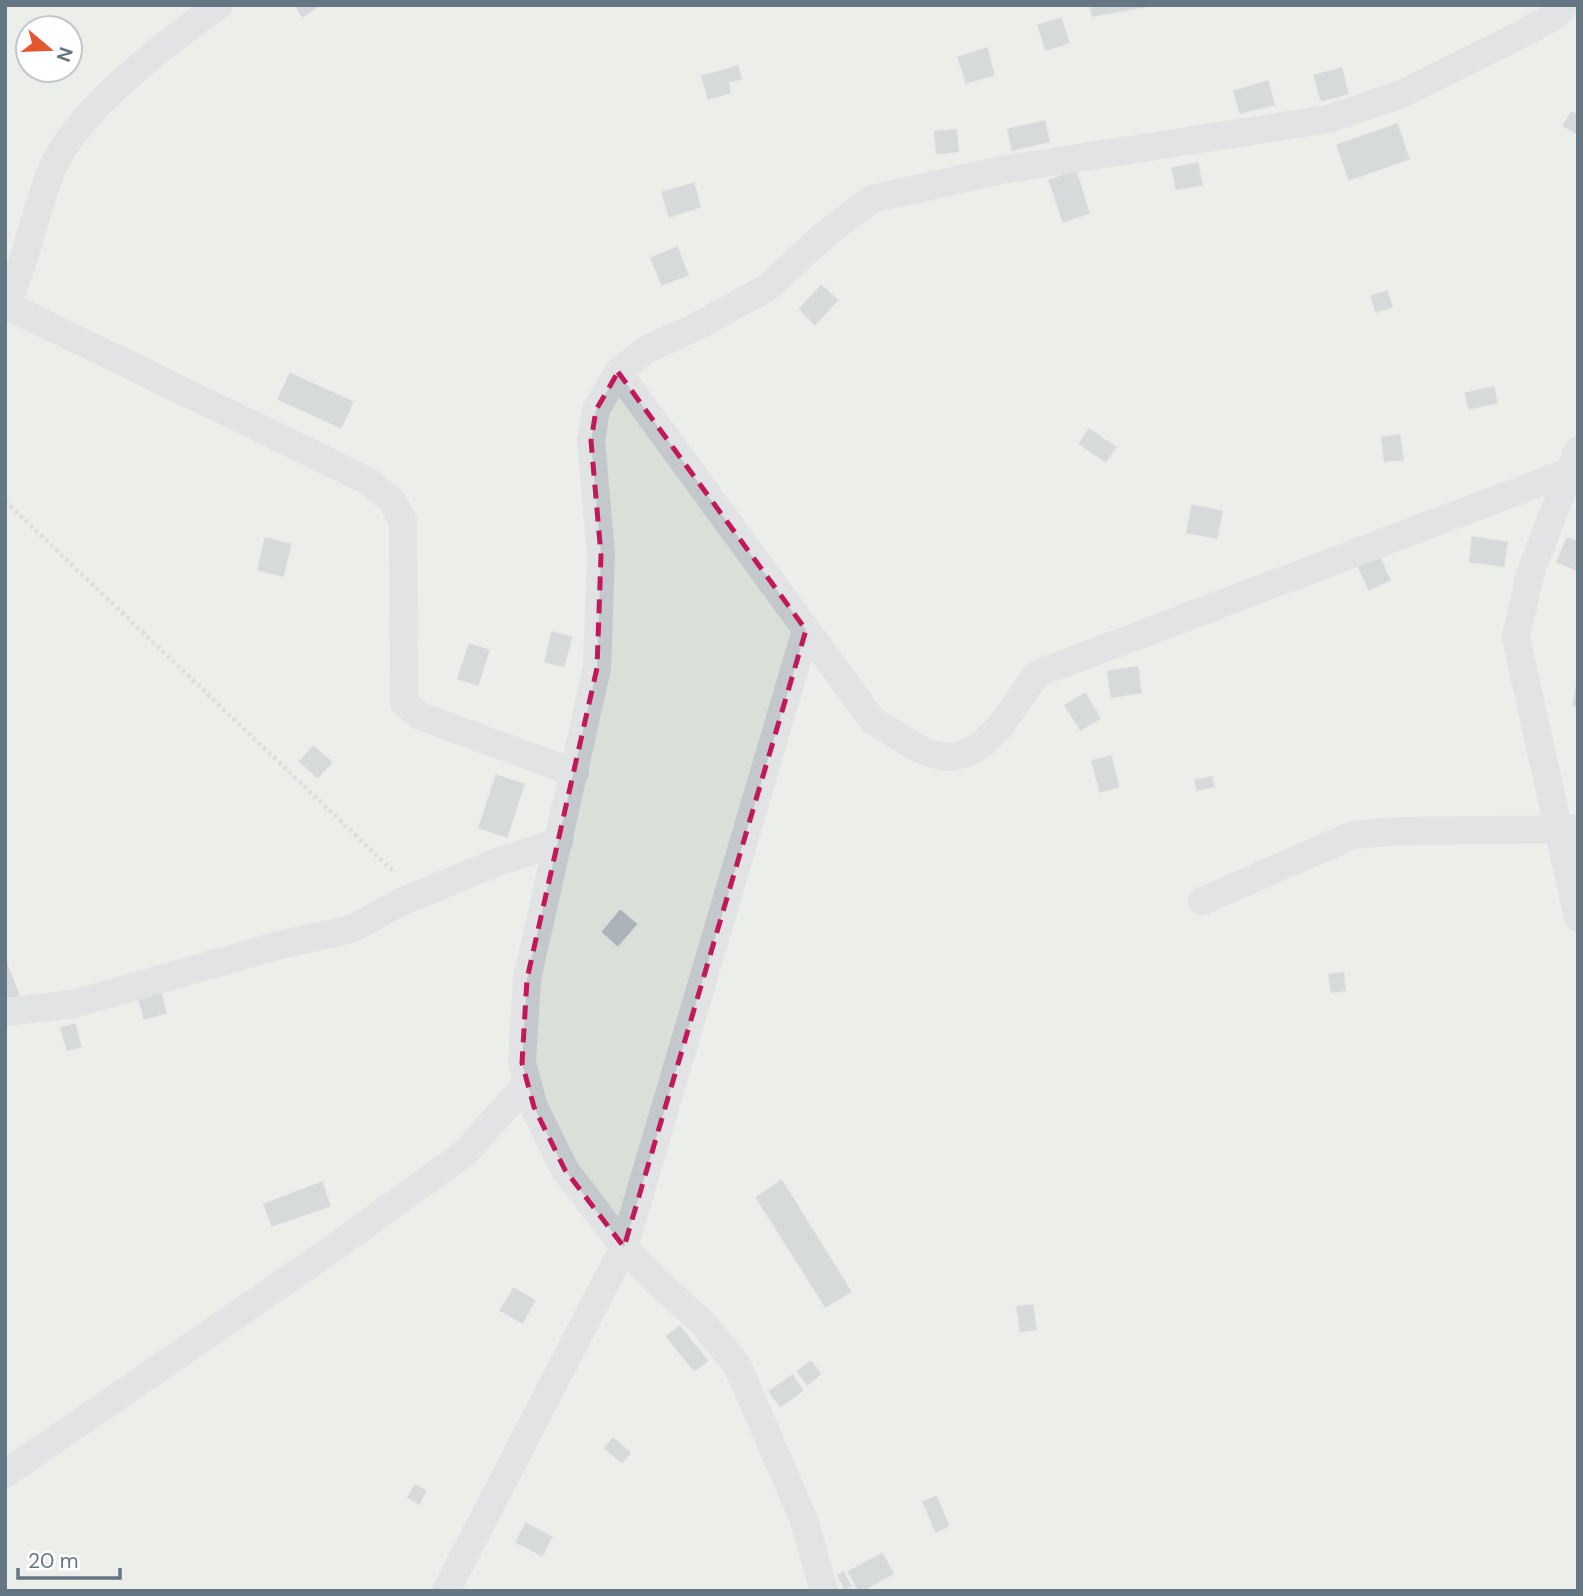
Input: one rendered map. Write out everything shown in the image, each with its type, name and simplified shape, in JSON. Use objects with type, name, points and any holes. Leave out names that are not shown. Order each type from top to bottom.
[{"type":"street","points":[[219,5],[183,31],[112,92],[68,141],[53,168],[6,306],[366,480],[392,500],[403,522],[404,703],[420,716],[575,773]]},
{"type":"street","points":[[824,1591],[804,1520],[737,1365],[700,1320],[656,1281],[624,1247],[565,1170],[544,1129],[526,1084],[522,1063],[527,979],[597,668],[601,555],[591,441],[596,410],[618,372],[647,349],[692,329],[767,288],[828,232],[872,200],[1001,170],[1329,119],[1404,93],[1520,35],[1556,15],[1565,5]]},
{"type":"street","points":[[618,372],[873,721],[926,752],[950,757],[973,752],[1000,728],[1037,674],[1573,461]]},
{"type":"street","points":[[1573,461],[1530,574],[1516,637],[1569,829],[1578,918]]},
{"type":"street","points":[[446,1591],[624,1247],[806,629]]},
{"type":"street","points":[[1202,901],[1353,835],[1401,831],[1569,829]]},
{"type":"street","points":[[5,1012],[72,1004],[280,945],[352,929],[500,861],[559,842]]},
{"type":"street","points":[[5,1474],[325,1254],[465,1153],[526,1084]]},
{"type":"path","points":[[5,501],[419,896]]},
{"type":"highlighted area","points":[[618,372],[806,630],[624,1247],[565,1170],[534,1107],[522,1063],[527,979],[597,668],[601,555],[591,441],[596,410]]},
{"type":"shaded area","points":[[5,5],[1578,5],[1578,1591],[5,1591]]},
{"type":"building","points":[[293,5],[322,5],[302,19]]},
{"type":"building","points":[[1089,5],[1147,5],[1147,8],[1091,18]]},
{"type":"building","points":[[1062,16],[1071,44],[1045,52],[1036,24]]},
{"type":"building","points":[[988,46],[996,76],[965,85],[956,56]]},
{"type":"building","points":[[739,64],[743,80],[730,83],[732,94],[707,101],[700,75]]},
{"type":"building","points":[[1343,66],[1350,95],[1320,103],[1312,74]]},
{"type":"building","points":[[1269,79],[1276,106],[1239,115],[1232,90]]},
{"type":"building","points":[[1571,110],[1578,114],[1578,136],[1561,126]]},
{"type":"building","points":[[1046,119],[1051,143],[1011,152],[1006,128]]},
{"type":"building","points":[[1398,122],[1411,160],[1348,182],[1335,144]]},
{"type":"building","points":[[958,128],[960,153],[935,155],[933,130]]},
{"type":"building","points":[[1199,161],[1204,186],[1175,191],[1170,167]]},
{"type":"building","points":[[1077,169],[1091,214],[1062,224],[1047,179]]},
{"type":"building","points":[[695,181],[702,208],[668,219],[660,191]]},
{"type":"building","points":[[678,245],[690,276],[661,287],[649,257]]},
{"type":"building","points":[[821,283],[840,300],[815,327],[797,309]]},
{"type":"building","points":[[1388,289],[1394,308],[1375,314],[1369,295]]},
{"type":"building","points":[[289,371],[355,401],[342,430],[276,400]]},
{"type":"building","points":[[1495,385],[1499,404],[1468,411],[1463,392]]},
{"type":"building","points":[[1089,427],[1118,447],[1106,464],[1077,444]]},
{"type":"building","points":[[1401,433],[1405,461],[1383,463],[1380,436]]},
{"type":"building","points":[[1191,503],[1224,510],[1218,540],[1185,534]]},
{"type":"building","points":[[1471,535],[1509,541],[1505,568],[1468,563]]},
{"type":"building","points":[[264,536],[293,543],[284,578],[256,571]]},
{"type":"building","points":[[1566,536],[1578,540],[1578,572],[1555,563]]},
{"type":"building","points":[[1378,549],[1392,581],[1368,592],[1354,561]]},
{"type":"building","points":[[551,630],[574,636],[565,668],[543,663]]},
{"type":"building","points":[[468,642],[491,649],[479,687],[456,680]]},
{"type":"building","points":[[1139,665],[1143,694],[1110,699],[1106,670]]},
{"type":"building","points":[[1578,670],[1578,708],[1571,706]]},
{"type":"building","points":[[1086,691],[1102,719],[1080,732],[1063,705]]},
{"type":"building","points":[[313,744],[334,762],[318,780],[297,762]]},
{"type":"building","points":[[1112,754],[1121,788],[1099,794],[1090,760]]},
{"type":"building","points":[[495,773],[526,783],[508,839],[477,829]]},
{"type":"building","points":[[1213,775],[1216,788],[1196,792],[1193,779]]},
{"type":"building","points":[[620,908],[639,924],[618,948],[600,932]]},
{"type":"building","points":[[5,955],[21,996],[5,1003]]},
{"type":"building","points":[[1345,971],[1347,992],[1330,994],[1327,973]]},
{"type":"building","points":[[162,991],[168,1014],[143,1021],[137,998]]},
{"type":"building","points":[[76,1022],[83,1048],[66,1052],[59,1027]]},
{"type":"building","points":[[782,1178],[853,1292],[825,1309],[754,1197]]},
{"type":"building","points":[[323,1180],[332,1207],[271,1228],[262,1203]]},
{"type":"building","points":[[513,1286],[537,1300],[523,1325],[498,1311]]},
{"type":"building","points":[[1034,1303],[1038,1331],[1019,1333],[1015,1305]]},
{"type":"building","points":[[680,1324],[710,1361],[694,1373],[664,1336]]},
{"type":"building","points":[[811,1359],[823,1374],[807,1387],[795,1371]]},
{"type":"building","points":[[793,1373],[805,1391],[780,1409],[767,1391]]},
{"type":"building","points":[[613,1436],[633,1453],[622,1465],[602,1448]]},
{"type":"building","points":[[414,1483],[428,1490],[420,1506],[406,1498]]},
{"type":"building","points":[[937,1494],[951,1527],[935,1534],[921,1501]]},
{"type":"building","points":[[525,1521],[554,1536],[543,1558],[514,1543]]},
{"type":"building","points":[[883,1551],[895,1574],[865,1591],[857,1591],[846,1571]]},
{"type":"building","points":[[844,1570],[853,1586],[844,1591],[836,1575]]}]
